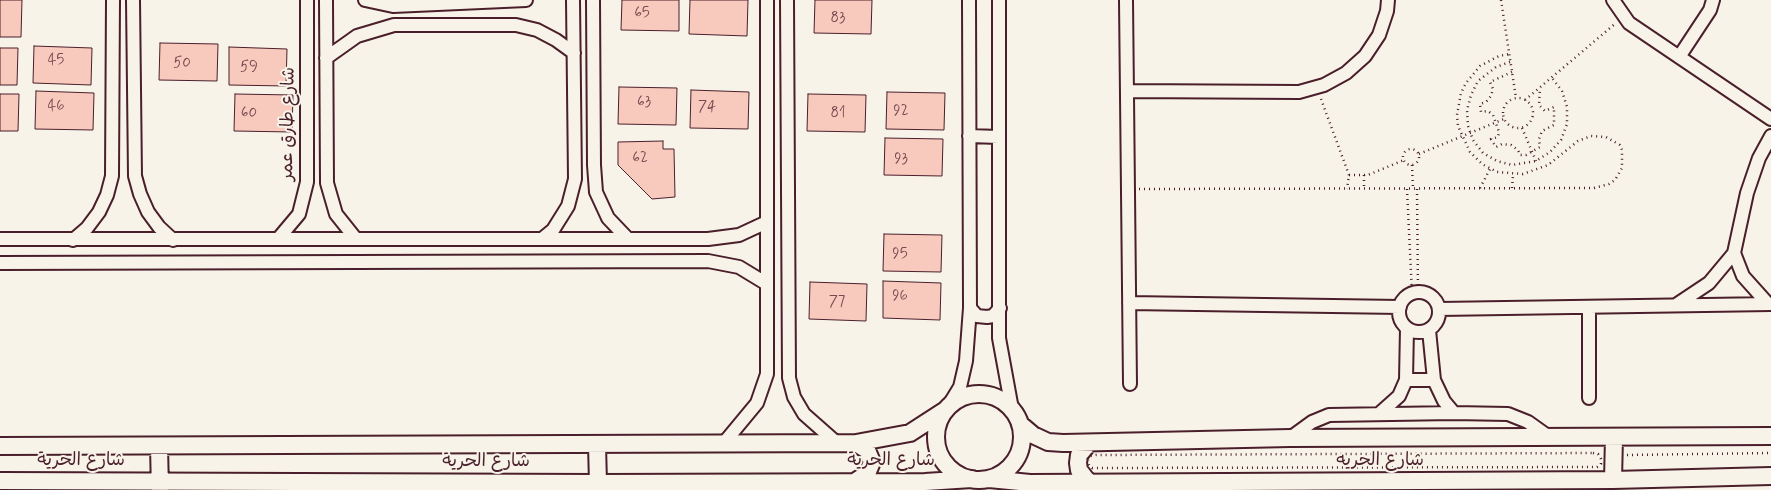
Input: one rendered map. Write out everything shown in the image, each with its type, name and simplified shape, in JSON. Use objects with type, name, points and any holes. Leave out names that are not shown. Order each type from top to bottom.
[{"type":"street","points":[[73,240],[87,228],[99,212],[107,195],[113,161],[113,0]]},
{"type":"street","points":[[133,0],[134,160],[140,194],[148,212],[159,227],[173,240]]},
{"type":"street","name":"شارع طارق عمر","points":[[278,239],[299,214],[305,198],[308,172],[308,0]]},
{"type":"street","name":"شارع طارق عمر","points":[[326,0],[326,173],[330,198],[336,214],[356,239]]},
{"type":"street","points":[[365,0],[393,6],[494,3],[526,0]]},
{"type":"street","points":[[542,239],[553,230],[568,206],[572,193],[575,166],[573,0]]},
{"type":"street","points":[[593,0],[594,165],[596,192],[600,206],[608,218],[628,239]]},
{"type":"street","points":[[723,444],[757,404],[767,374],[766,0]]},
{"type":"street","points":[[787,0],[789,378],[794,397],[804,414],[838,444]]},
{"type":"street","points":[[969,0],[970,308],[966,361],[960,386],[936,427],[936,445],[949,468],[972,480],[989,479],[1005,471],[1016,458],[1022,441],[1020,424],[1012,408],[1000,338],[999,0]]},
{"type":"street","points":[[1126,0],[1130,384]]},
{"type":"street","points":[[1127,92],[1299,92],[1317,87],[1346,73],[1364,56],[1379,35],[1388,11],[1388,0]]},
{"type":"street","points":[[1613,0],[1629,23],[1771,119]]},
{"type":"street","points":[[1679,57],[1710,10],[1713,0]]},
{"type":"street","points":[[494,3],[500,5],[504,11],[501,20],[495,24]]},
{"type":"street","points":[[393,6],[388,10],[386,16],[388,22],[394,25]]},
{"type":"street","points":[[326,58],[357,36],[394,25],[495,24],[537,30],[556,40],[574,53]]},
{"type":"street","points":[[969,136],[999,137]]},
{"type":"street","points":[[1676,305],[1708,283],[1734,253],[1747,193],[1759,158],[1771,136]]},
{"type":"street","points":[[767,145],[788,144]]},
{"type":"street","points":[[113,161],[116,168],[122,171],[132,167],[134,160]]},
{"type":"street","points":[[575,166],[579,171],[585,172],[594,165]]},
{"type":"street","points":[[308,172],[312,178],[317,180],[323,178],[326,173]]},
{"type":"street","points":[[2,242],[278,239],[708,239],[739,235],[767,222]]},
{"type":"street","points":[[708,239],[713,244],[714,252],[708,261]]},
{"type":"street","points":[[440,240],[441,262]]},
{"type":"street","points":[[1734,253],[1747,281],[1770,304]]},
{"type":"street","points":[[2,260],[708,261],[739,267],[768,284]]},
{"type":"street","points":[[1415,293],[1429,295],[1439,309],[1437,321],[1429,330],[1418,332],[1407,328],[1400,318],[1400,306],[1403,301],[1415,293]]},
{"type":"street","points":[[1129,304],[1400,306]]},
{"type":"street","points":[[1439,309],[1770,304]]},
{"type":"street","points":[[1589,307],[1589,398]]},
{"type":"street","points":[[970,308],[982,317],[993,316],[1000,308]]},
{"type":"street","points":[[1380,414],[1399,396],[1406,380],[1407,328]]},
{"type":"street","points":[[1429,330],[1434,380],[1444,401],[1454,413]]},
{"type":"street","points":[[768,358],[773,364],[780,365],[788,359]]},
{"type":"street","points":[[1406,380],[1434,380]]},
{"type":"street","points":[[946,408],[964,396],[981,393],[998,398],[1012,408]]},
{"type":"street","name":"شارع الحرية","points":[[1,445],[838,444],[856,443],[910,433],[946,408]]},
{"type":"street","points":[[1290,438],[1312,422],[1329,415],[1454,413],[1508,414],[1528,422],[1548,437]]},
{"type":"street","name":"شارع الحريه","points":[[1020,424],[1033,435],[1048,442],[1093,449],[1290,438],[1771,436]]},
{"type":"street","points":[[1613,480],[1614,437]]},
{"type":"street","points":[[856,443],[867,450],[872,462],[867,474],[856,481]]},
{"type":"street","points":[[597,445],[598,483]]},
{"type":"street","points":[[159,446],[161,486]]},
{"type":"street","points":[[1088,483],[1079,470],[1079,455],[1093,449]]},
{"type":"street","name":"شارع الحريه","points":[[989,479],[1030,483],[1175,486],[1771,476]]},
{"type":"street","name":"شارع الحرية","points":[[0,481],[161,486],[299,481],[598,483],[926,482],[972,480]]},
{"type":"street","points":[[265,490],[299,481]]},
{"type":"path","points":[[1501,0],[1516,98]]},
{"type":"path","points":[[1525,100],[1624,16]]},
{"type":"path","points":[[1128,189],[1512,188],[1602,187],[1609,184],[1619,174],[1623,162],[1622,150],[1614,140],[1606,137],[1591,136],[1578,141],[1540,170],[1514,175],[1490,169],[1475,158],[1462,136],[1457,115],[1460,98],[1466,83],[1480,66],[1489,60],[1509,54]]},
{"type":"path","points":[[1510,62],[1490,71],[1474,88],[1467,110],[1469,133],[1478,147],[1497,161],[1512,165],[1536,161],[1556,146],[1566,124],[1565,99],[1552,78]]},
{"type":"path","points":[[1512,72],[1490,82],[1493,89],[1492,96],[1486,102],[1480,104],[1481,112],[1491,112],[1496,122],[1499,135],[1491,140],[1496,147],[1507,144],[1515,147],[1520,155],[1532,153],[1540,147],[1539,139],[1542,132],[1554,125],[1554,107],[1545,111],[1539,105],[1540,88]]},
{"type":"path","points":[[1466,83],[1474,88]]},
{"type":"path","points":[[1317,87],[1349,175],[1347,189]]},
{"type":"path","points":[[1516,98],[1525,100],[1532,107],[1533,116],[1529,124],[1522,128],[1509,126],[1504,119],[1504,106],[1516,98]]},
{"type":"path","points":[[1419,154],[1504,119]]},
{"type":"path","points":[[1522,128],[1536,161]]},
{"type":"path","points":[[1404,160],[1404,154],[1410,149],[1419,154]]},
{"type":"path","points":[[1412,165],[1417,163],[1419,154]]},
{"type":"path","points":[[1349,175],[1364,175],[1404,160]]},
{"type":"path","points":[[1404,160],[1412,165]]},
{"type":"path","points":[[1412,165],[1415,189],[1415,293]]},
{"type":"path","points":[[1480,188],[1490,169]]},
{"type":"path","points":[[1364,175],[1364,189]]},
{"type":"path","points":[[1512,188],[1514,175]]},
{"type":"path","points":[[1407,189],[1415,293]]},
{"type":"path","points":[[1093,449],[1593,453],[1598,454],[1601,464],[1597,467],[1092,468],[1088,460],[1093,449]]},
{"type":"path","points":[[1624,459],[1632,453],[1771,453]]},
{"type":"building","points":[[0,0],[22,0],[21,37],[0,37]]},
{"type":"building","points":[[622,0],[679,0],[679,31],[621,30]]},
{"type":"building","points":[[690,0],[748,0],[747,36],[689,34]]},
{"type":"building","points":[[815,0],[872,0],[871,34],[814,33]]},
{"type":"building","points":[[160,43],[218,44],[217,81],[159,80]]},
{"type":"building","points":[[34,46],[92,48],[91,85],[33,83]]},
{"type":"building","points":[[229,47],[287,49],[286,86],[229,85]]},
{"type":"building","points":[[0,48],[18,48],[17,85],[0,85]]},
{"type":"building","points":[[619,87],[677,88],[676,125],[618,124]]},
{"type":"building","points":[[691,90],[749,92],[748,129],[690,128]]},
{"type":"building","points":[[36,91],[94,93],[93,130],[35,129]]},
{"type":"building","points":[[887,92],[945,93],[944,130],[886,129]]},
{"type":"building","points":[[0,94],[19,94],[18,131],[0,131]]},
{"type":"building","points":[[235,94],[293,95],[292,132],[234,131]]},
{"type":"building","points":[[808,94],[866,95],[865,132],[807,131]]},
{"type":"building","points":[[885,138],[943,139],[942,176],[884,175]]},
{"type":"building","points":[[663,141],[663,149],[674,149],[675,197],[652,199],[618,165],[618,142]]},
{"type":"building","points":[[884,234],[942,235],[941,272],[883,271]]},
{"type":"building","points":[[883,281],[941,283],[940,320],[883,318]]},
{"type":"building","points":[[810,282],[867,284],[866,321],[809,319]]}]
